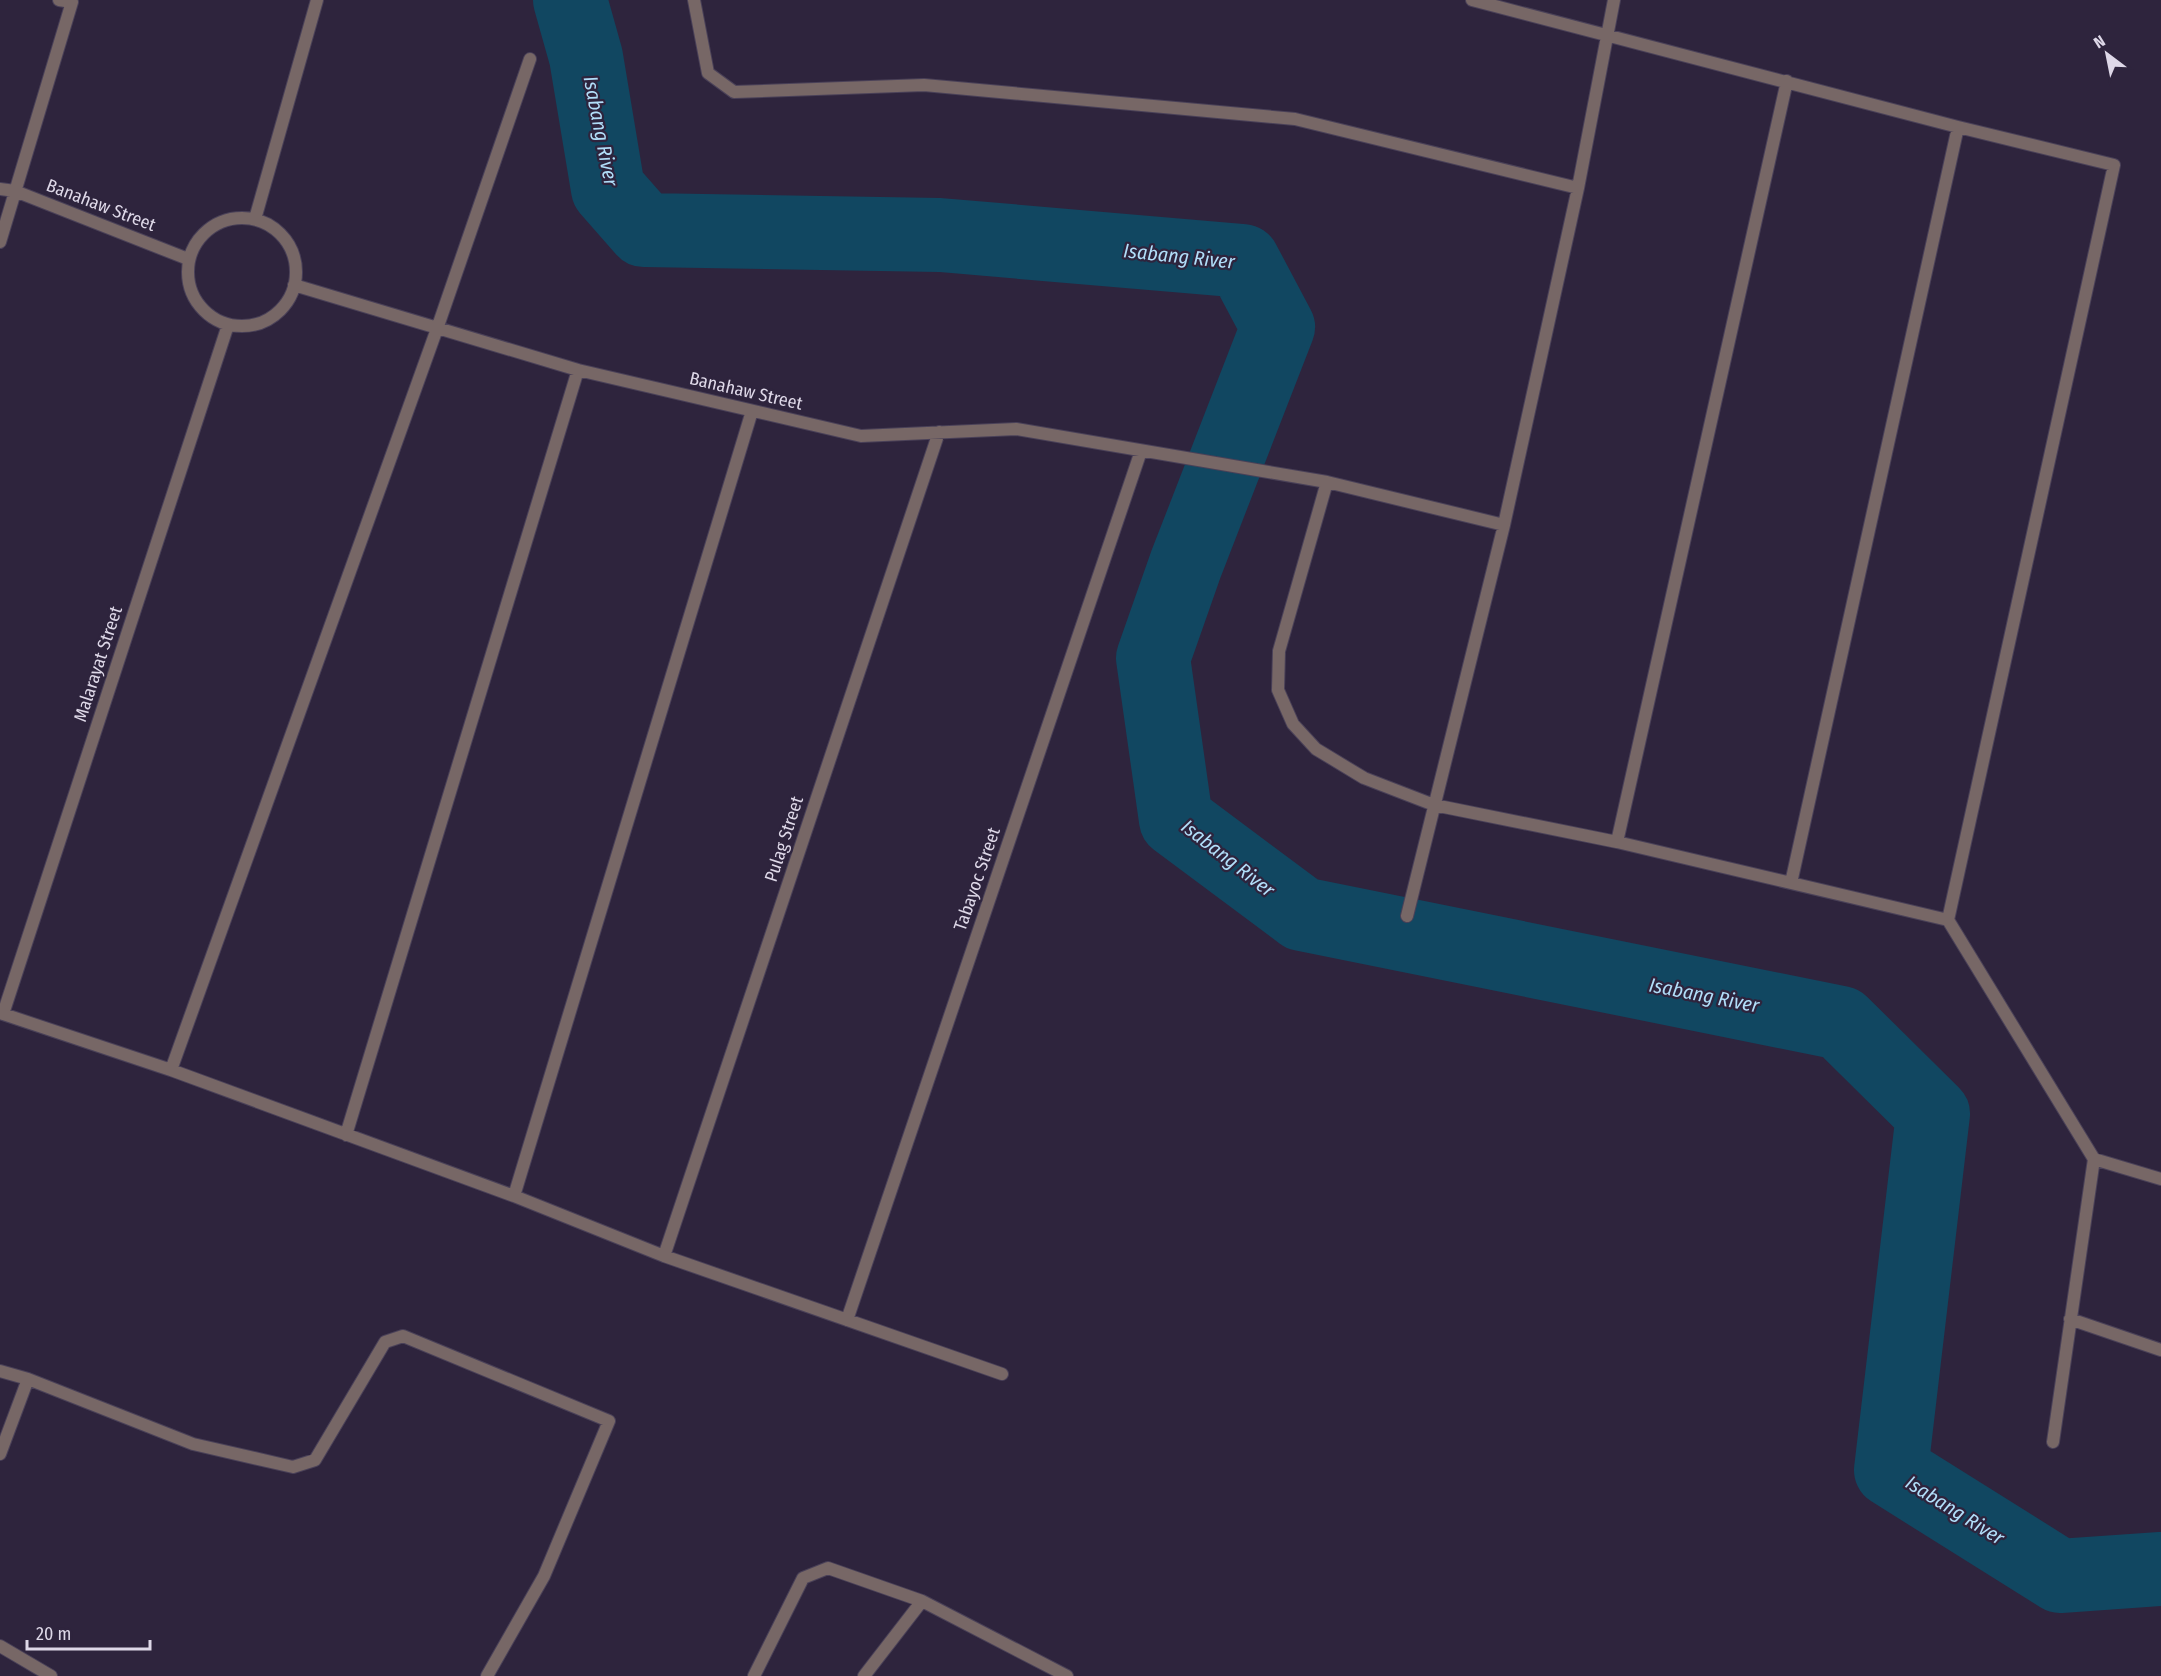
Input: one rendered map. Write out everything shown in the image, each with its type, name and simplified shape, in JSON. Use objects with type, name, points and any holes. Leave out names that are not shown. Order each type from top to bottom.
[{"type":"street","points":[[0,242],[72,2],[59,0]]},
{"type":"street","points":[[255,219],[317,0]]},
{"type":"street","points":[[694,0],[708,73],[734,92],[924,86],[1295,119],[1578,188]]},
{"type":"street","points":[[1472,0],[1607,33],[1958,127],[2114,165],[1948,920],[2094,1159],[2053,1442]]},
{"type":"street","points":[[1407,916],[1504,525],[1578,188],[1614,0]]},
{"type":"street","points":[[171,1070],[438,326],[530,59]]},
{"type":"street","points":[[1617,842],[1787,81]]},
{"type":"street","points":[[1791,883],[1958,127]]},
{"type":"street","name":"Banahaw Street","points":[[0,189],[15,191],[188,259]]},
{"type":"street","points":[[234,218],[255,219],[274,228],[288,244],[296,264],[294,285],[285,304],[269,319],[249,326],[228,325],[209,316],[195,300],[188,280],[188,259],[198,240],[213,225],[234,218]]},
{"type":"street","name":"Banahaw Street","points":[[294,285],[438,326],[578,370],[861,436],[1016,429],[1327,482],[1504,525]]},
{"type":"street","name":"Malarayat Street","points":[[1,1013],[228,325]]},
{"type":"street","points":[[346,1135],[578,370]]},
{"type":"street","points":[[514,1197],[752,411]]},
{"type":"street","name":"Pulag Street","points":[[664,1257],[939,432]]},
{"type":"street","name":"Tabayoc Street","points":[[847,1320],[1141,451]]},
{"type":"street","points":[[1327,482],[1279,651],[1278,690],[1293,724],[1316,749],[1364,778],[1434,805],[1617,842],[1948,920]]},
{"type":"street","points":[[1,1013],[171,1070],[514,1197],[664,1257],[1002,1374]]},
{"type":"street","points":[[2094,1159],[2161,1179]]},
{"type":"street","points":[[2070,1319],[2161,1350]]},
{"type":"street","points":[[0,1371],[28,1379],[193,1444],[293,1467],[315,1460],[385,1342],[403,1336],[609,1421],[544,1576],[492,1674]]},
{"type":"street","points":[[0,1454],[28,1379]]},
{"type":"street","points":[[754,1676],[803,1578],[828,1568],[922,1601],[1067,1676]]},
{"type":"street","points":[[864,1676],[922,1601]]},
{"type":"street","points":[[0,1647],[51,1676]]},
{"type":"waterway","name":"Isabang River","points":[[570,0],[586,57],[608,189],[644,230],[940,235],[1243,261],[1278,327],[1186,564],[1153,658],[1176,820],[1302,914],[1841,1023],[1933,1114],[1891,1470],[2060,1576],[2161,1569]]}]
